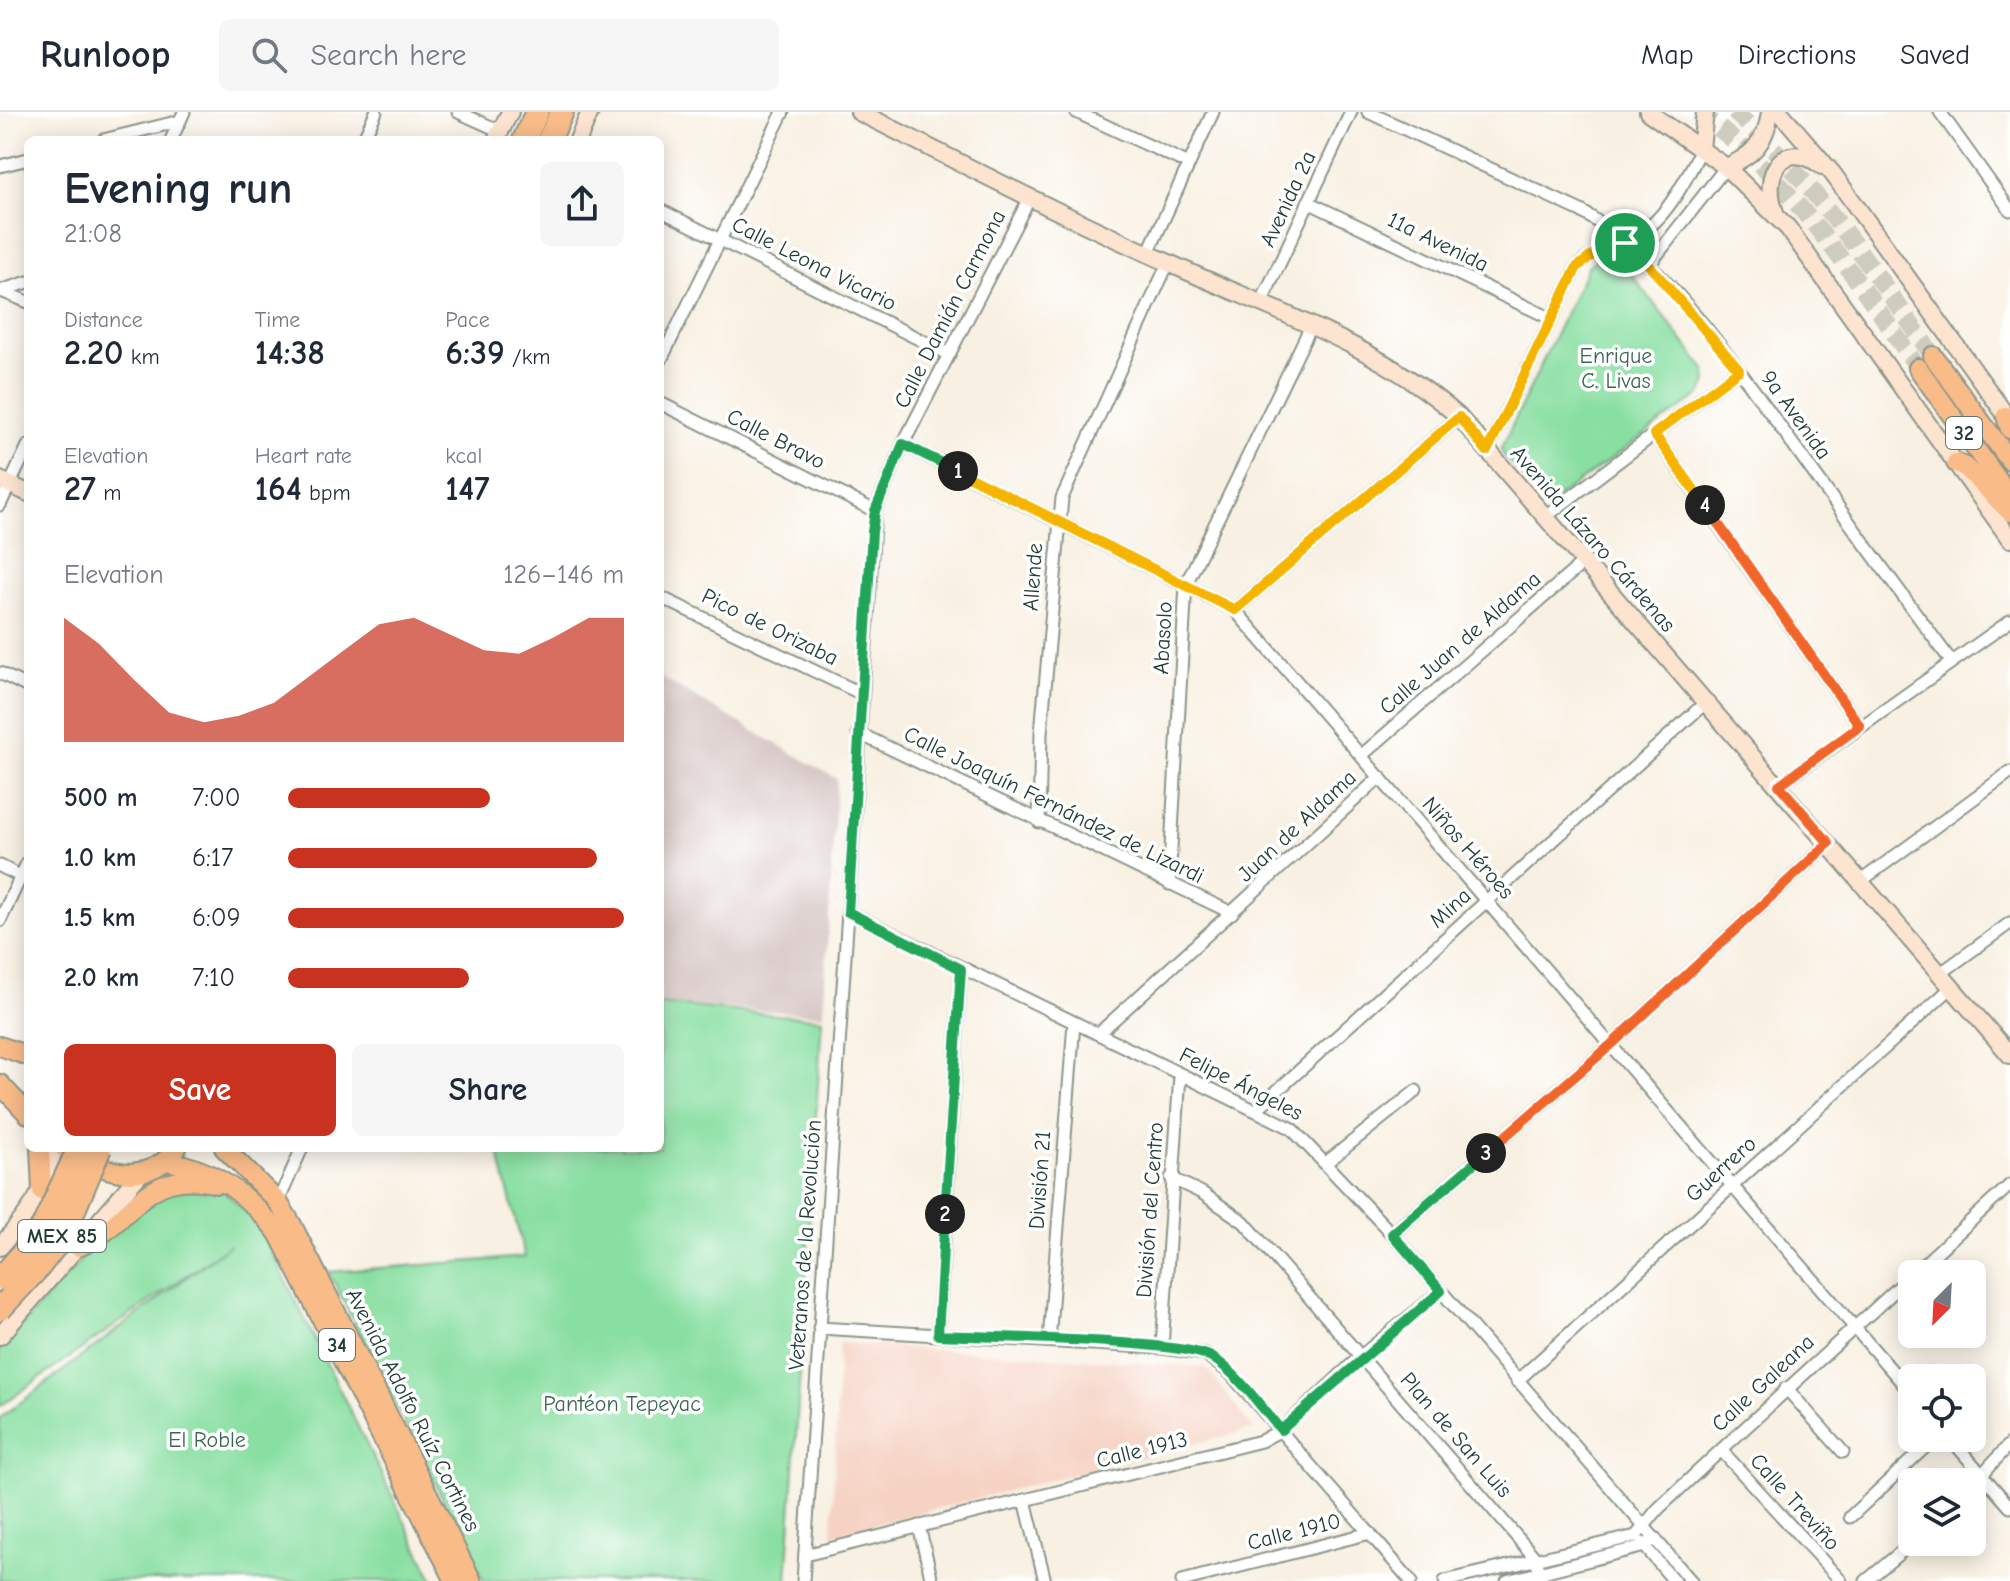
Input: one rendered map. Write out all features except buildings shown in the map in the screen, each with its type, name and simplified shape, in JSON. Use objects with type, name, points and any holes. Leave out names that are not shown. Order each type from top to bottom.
[{"type":"highway","points":[[526,136],[537,112]]},
{"type":"highway","points":[[551,136],[562,112]]},
{"type":"highway","name":"MEX 85","points":[[0,1279],[39,1235],[77,1152]]},
{"type":"highway","name":"MEX 85","points":[[0,1309],[63,1236],[98,1152]]},
{"type":"main road","name":"32","points":[[1933,356],[2010,461]]},
{"type":"main road","name":"32","points":[[1918,368],[2010,497]]},
{"type":"main road","points":[[1956,463],[1965,467],[2010,512]]},
{"type":"main road","points":[[0,1045],[24,1045]]},
{"type":"main road","points":[[0,1045],[24,1054]]},
{"type":"main road","points":[[2,1083],[24,1090]]},
{"type":"main road","points":[[2,1083],[24,1109]]},
{"type":"main road","points":[[40,1152],[40,1194]]},
{"type":"main road","points":[[72,1152],[101,1167],[139,1175]]},
{"type":"main road","name":"Avenida Adolfo Ruíz Cortines","points":[[228,1152],[278,1202],[308,1255],[472,1581]]},
{"type":"main road","points":[[234,1152],[243,1166]]},
{"type":"main road","name":"34","points":[[139,1175],[172,1154]]},
{"type":"main road","name":"Avenida Adolfo Ruíz Cortines","points":[[172,1154],[237,1189],[278,1233],[455,1581]]},
{"type":"main road","points":[[78,1247],[94,1239],[141,1196],[159,1186],[191,1181],[237,1189]]},
{"type":"street","points":[[365,136],[376,112]]},
{"type":"street","points":[[458,112],[498,136],[510,112]]},
{"type":"street","points":[[580,136],[590,112]]},
{"type":"street","points":[[664,354],[783,112]]},
{"type":"street","name":"Avenida Lázaro Cárdenas","points":[[859,112],[1168,263],[1311,326],[1419,383],[1459,417],[2010,1055]]},
{"type":"street","points":[[1076,112],[1189,164]]},
{"type":"street","points":[[1148,253],[1213,112]]},
{"type":"street","name":"Avenida 2a","points":[[1261,303],[1351,112]]},
{"type":"street","name":"9a Avenida","points":[[1368,112],[1554,196],[1604,224],[1649,265],[1739,370],[1951,661]]},
{"type":"street","points":[[1648,112],[1726,167],[1777,216],[2010,539]]},
{"type":"street","points":[[1487,451],[1577,267],[1601,249],[1625,243],[1662,212],[1689,173],[1701,149],[1705,112]]},
{"type":"street","points":[[1649,265],[1726,167],[1750,155],[1761,144],[1770,112]]},
{"type":"street","points":[[1780,112],[1833,174],[2009,422]]},
{"type":"street","points":[[1940,112],[2010,210]]},
{"type":"street","points":[[115,136],[181,115]]},
{"type":"street","points":[[173,136],[181,115]]},
{"type":"street","points":[[1777,216],[1768,191],[1769,180],[1781,161],[1791,155],[1803,156],[1833,174]]},
{"type":"street","points":[[0,166],[24,160]]},
{"type":"street","name":"Calle Damián Carmona","points":[[848,912],[875,511],[903,444],[1030,197]]},
{"type":"street","name":"11a Avenida","points":[[1308,202],[1550,318]]},
{"type":"street","name":"Calle Leona Vicario","points":[[664,212],[949,354]]},
{"type":"street","name":"Allende","points":[[1039,822],[1041,733],[1057,521],[1070,477],[1168,263]]},
{"type":"street","points":[[0,291],[24,283]]},
{"type":"street","points":[[0,291],[24,300]]},
{"type":"street","name":"Abasolo","points":[[1169,884],[1186,584],[1311,326]]},
{"type":"street","points":[[1545,517],[1739,370]]},
{"type":"street","name":"Calle Bravo","points":[[664,405],[875,511]]},
{"type":"street","points":[[1235,610],[1459,417]]},
{"type":"street","points":[[1654,434],[1860,726]]},
{"type":"street","name":"Niños Héroes","points":[[903,444],[1235,610],[1898,1378]]},
{"type":"street","points":[[0,505],[5,482],[24,452]]},
{"type":"street","points":[[5,482],[24,491]]},
{"type":"street","name":"Calle Juan de Aldama","points":[[1362,755],[1584,562]]},
{"type":"street","name":"Pico de Orizaba","points":[[664,599],[862,694]]},
{"type":"street","points":[[1779,785],[2010,621]]},
{"type":"street","points":[[0,673],[24,685]]},
{"type":"street","name":"Mina","points":[[1257,1109],[1705,703]]},
{"type":"street","name":"Calle Joaquín Fernández de Lizardi","points":[[858,733],[1232,913]]},
{"type":"street","points":[[1861,881],[2010,772]]},
{"type":"street","name":"Juan de Aldama","points":[[1098,1034],[1380,777]]},
{"type":"street","points":[[1392,1234],[1612,1044],[1829,843]]},
{"type":"street","points":[[0,866],[24,878],[0,921]]},
{"type":"street","name":"Felipe Ángeles","points":[[848,912],[1291,1128],[1327,1162],[1392,1234],[1691,1581]]},
{"type":"street","name":"Veteranos de la Revolución","points":[[803,1581],[848,912]]},
{"type":"street","points":[[1941,973],[2010,923]]},
{"type":"street","points":[[938,1335],[961,969]]},
{"type":"street","name":"Guerrero","points":[[1517,1381],[1952,987]]},
{"type":"street","name":"División 21","points":[[1049,1341],[1074,1023]]},
{"type":"street","name":"División del Centro","points":[[1162,1348],[1180,1075]]},
{"type":"street","points":[[1327,1162],[1416,1091]]},
{"type":"street","points":[[0,1247],[40,1194],[52,1152]]},
{"type":"street","points":[[278,1202],[300,1152]]},
{"type":"street","points":[[0,1336],[139,1175]]},
{"type":"street","name":"Plan de San Luis","points":[[1171,1178],[1202,1193],[1244,1222],[1536,1559]]},
{"type":"street","name":"Calle Galeana","points":[[1927,1260],[2010,1185]]},
{"type":"street","points":[[40,1194],[72,1206],[85,1217],[91,1231]]},
{"type":"street","name":"Calle Galeana","points":[[1636,1536],[1786,1388],[1898,1287]]},
{"type":"street","name":"Calle 1913","points":[[805,1555],[1261,1441],[1281,1430],[1361,1356],[1441,1291]]},
{"type":"street","points":[[819,1328],[1162,1348],[1193,1351],[1213,1358],[1281,1430],[1411,1581]]},
{"type":"street","points":[[1786,1388],[1843,1452]]},
{"type":"street","points":[[1986,1469],[2010,1444]]},
{"type":"street","name":"Calle Treviño","points":[[1721,1450],[1841,1581]]},
{"type":"street","points":[[1850,1517],[1920,1452]]},
{"type":"street","points":[[1962,1452],[1976,1468]]},
{"type":"street","points":[[1986,1480],[2010,1507]]},
{"type":"street","points":[[1025,1500],[1045,1581]]},
{"type":"street","points":[[919,1526],[932,1581]]},
{"type":"street","name":"Calle 1910","points":[[1182,1581],[1370,1533]]},
{"type":"street","points":[[1445,1581],[1636,1536],[1674,1581]]},
{"type":"street","points":[[1507,1581],[1541,1577],[1645,1546],[1655,1538]]},
{"type":"street","points":[[1866,1581],[1898,1554]]},
{"type":"street","points":[[1536,1559],[1541,1577]]},
{"type":"shaded area","points":[[664,679],[837,779],[823,1015],[664,1003]]},
{"type":"shaded area","points":[[839,1343],[1206,1367],[1253,1429],[832,1535]]},
{"type":"green space","name":"Enrique C. Livas","points":[[1598,258],[1621,261],[1706,371],[1707,382],[1702,393],[1547,505],[1501,449],[1588,266]]},
{"type":"green space","name":"Pantéon Tepeyac","points":[[664,1004],[822,1019],[787,1581],[484,1581],[329,1272],[525,1257],[498,1152],[664,1152]]},
{"type":"green space","name":"El Roble","points":[[211,1186],[226,1193],[258,1224],[434,1581],[0,1581],[0,1418],[230,1245],[0,1406],[0,1349],[140,1195]]},
{"type":"tunnel","points":[[1698,112],[1732,138],[1792,198],[1845,264],[1918,368]]},
{"type":"tunnel","points":[[1734,112],[1817,197],[1933,356]]},
{"type":"route","points":[[1625,243],[1649,265],[1739,370],[1654,434],[1860,726],[1779,785],[1829,843],[1612,1044],[1392,1234],[1441,1291],[1361,1356],[1281,1430],[1230,1373],[1205,1354],[1162,1348],[938,1335],[961,969],[848,912],[872,532],[875,511],[903,444],[1235,610],[1459,417],[1487,451],[1577,267],[1601,249],[1625,243]]}]
